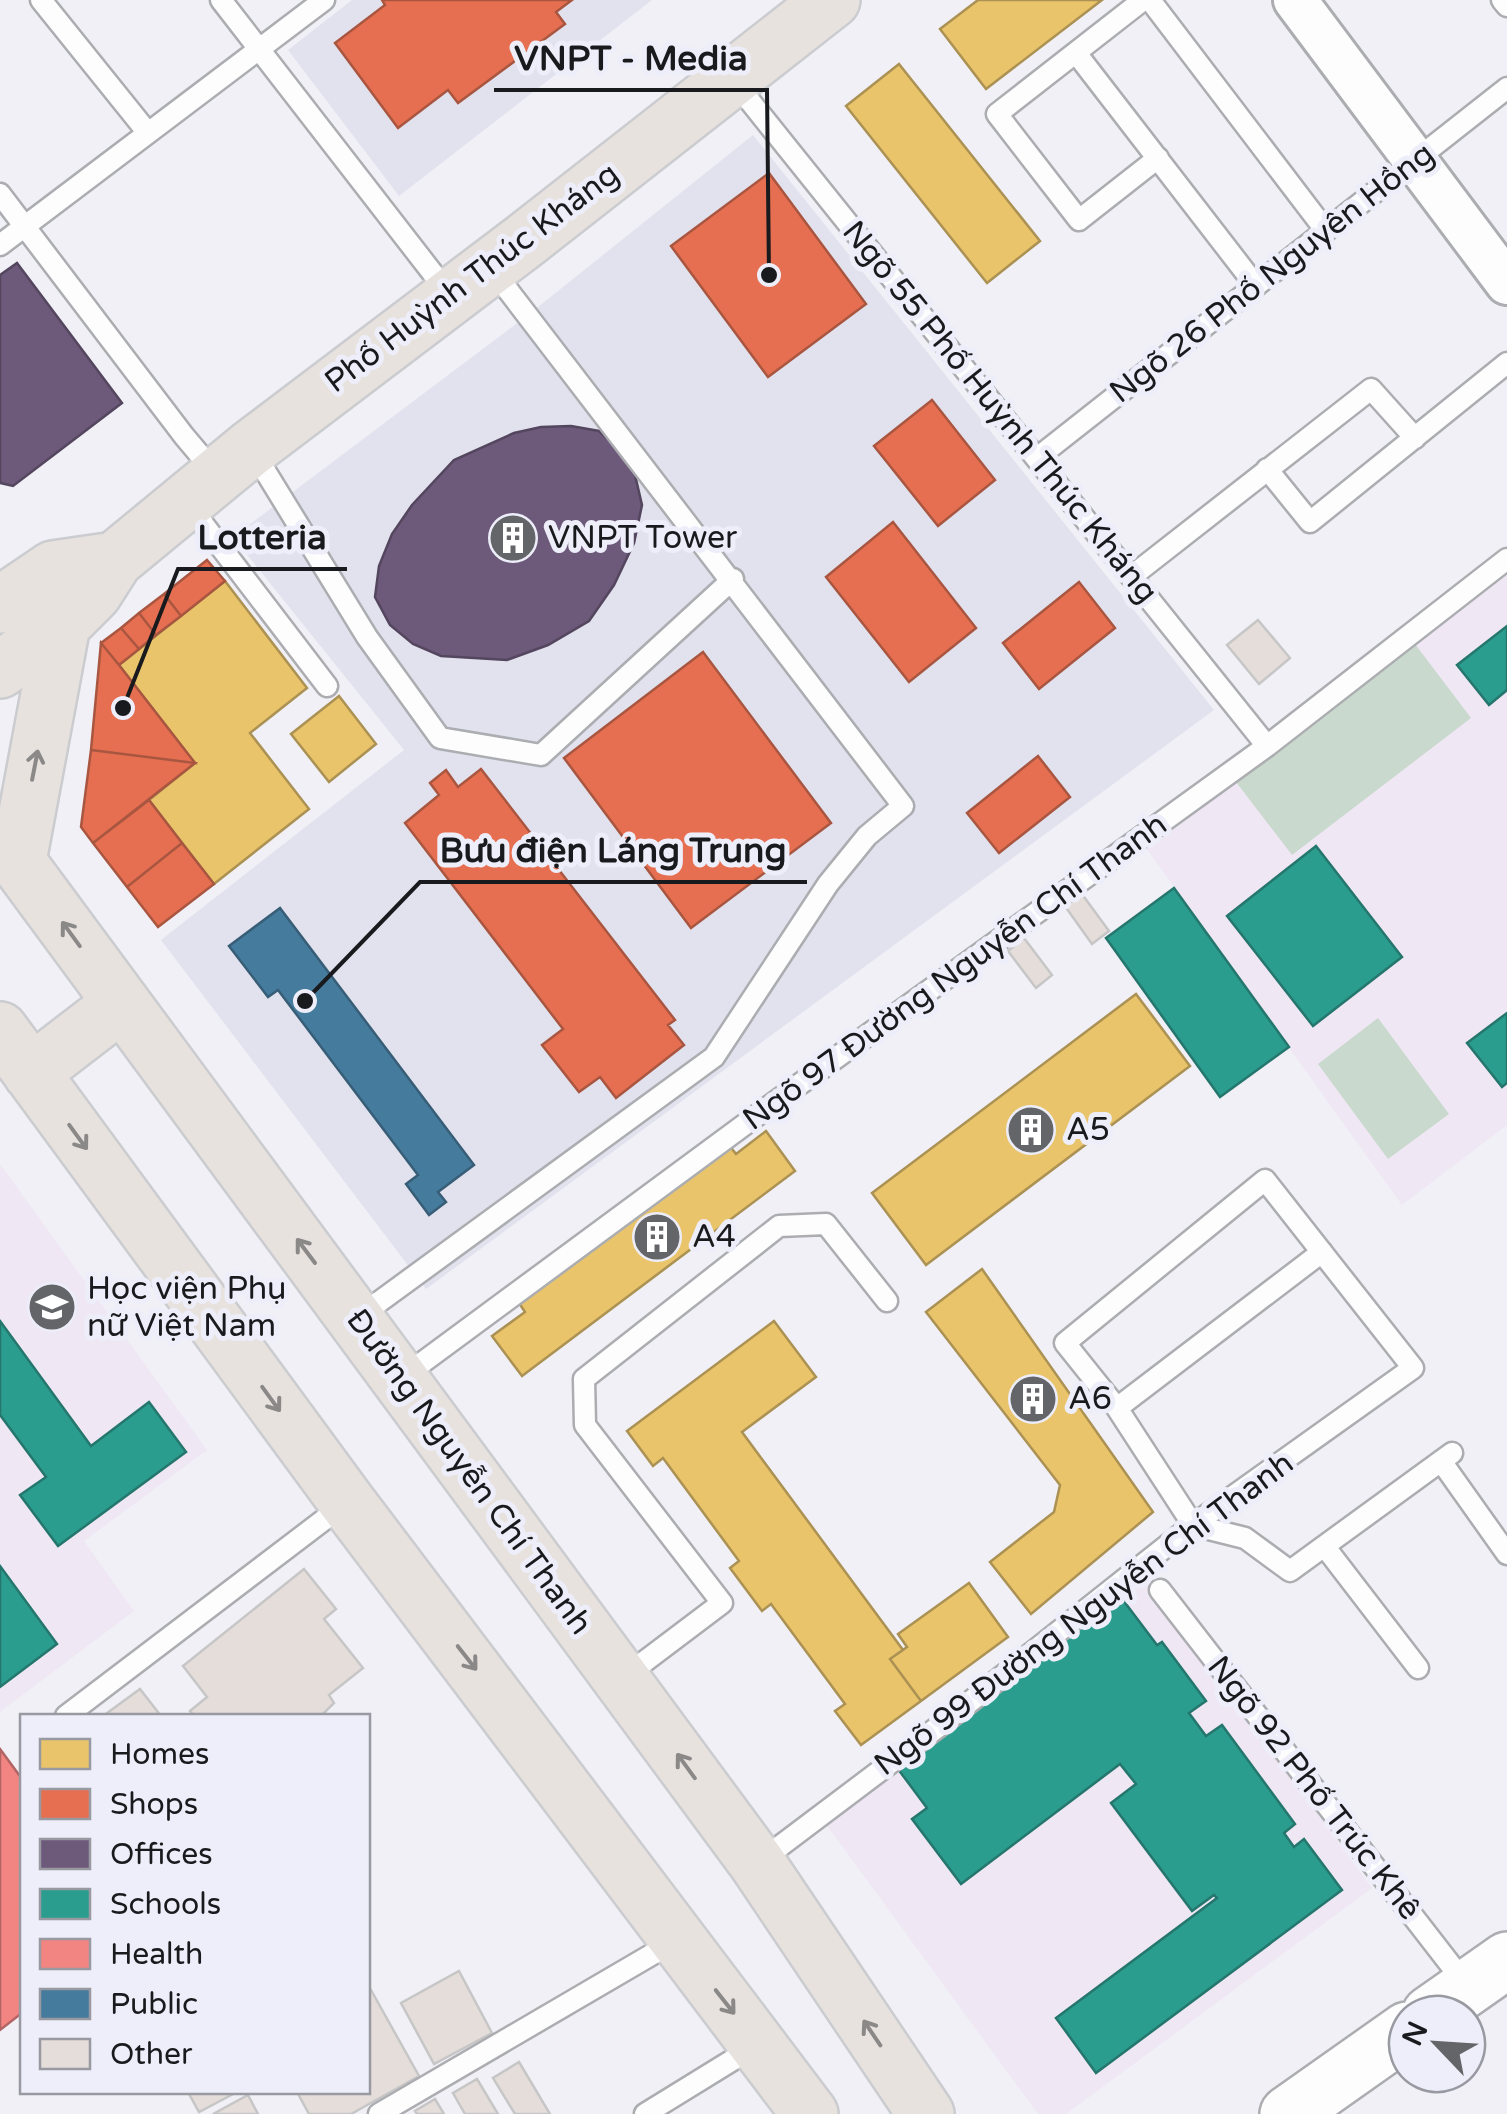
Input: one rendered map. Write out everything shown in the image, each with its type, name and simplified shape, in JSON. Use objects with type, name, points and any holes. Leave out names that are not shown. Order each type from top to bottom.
[{"type":"main road","name":"Phố Huỳnh Thúc Kháng","points":[[0,670],[62,625],[94,593],[115,560],[218,475],[832,0]]},
{"type":"main road","points":[[0,605],[26,565],[115,560]]},
{"type":"main road","points":[[9,850],[62,625]]},
{"type":"main road","name":"Đường Nguyễn Chí Thanh","points":[[9,850],[757,1864],[926,2114]]},
{"type":"main road","points":[[122,1004],[15,1051],[348,1502],[810,2114]]},
{"type":"street","points":[[1295,0],[1507,283]]},
{"type":"street","points":[[1288,2114],[1387,2044]]},
{"type":"lane","points":[[41,0],[148,133]]},
{"type":"lane","points":[[221,0],[259,49],[469,280],[732,580],[904,806],[868,836],[828,884],[714,1057],[356,1319]]},
{"type":"lane","points":[[0,245],[324,0]]},
{"type":"lane","points":[[1158,158],[1079,220],[997,114],[1146,0],[1326,231]]},
{"type":"lane","points":[[1502,0],[1507,6]]},
{"type":"lane","points":[[1076,52],[1256,286]]},
{"type":"lane","name":"Ngõ 55 Phố Huỳnh Thúc Kháng","points":[[732,78],[1267,746]]},
{"type":"lane","name":"Ngõ 26 Phố Nguyên Hồng","points":[[1037,458],[1507,88]]},
{"type":"lane","points":[[0,194],[184,436],[367,637],[440,738],[541,755],[732,580]]},
{"type":"lane","points":[[1268,470],[1310,522],[1507,362]]},
{"type":"lane","points":[[1132,576],[1371,388],[1414,438]]},
{"type":"lane","points":[[218,475],[208,535],[326,686]]},
{"type":"lane","name":"Ngõ 97 Đường Nguyễn Chí Thanh","points":[[399,1380],[1267,746],[1507,559]]},
{"type":"lane","points":[[1118,1408],[1322,1252],[1265,1180],[1065,1343],[1118,1408],[1193,1525],[1245,1538],[1290,1570],[1446,1457],[1507,1554]]},
{"type":"lane","points":[[622,1678],[722,1603],[586,1425],[584,1379],[779,1226],[826,1224],[887,1302]]},
{"type":"lane","name":"Ngõ 99 Đường Nguyễn Chí Thanh","points":[[757,1864],[942,1724],[1193,1525],[1413,1368],[1322,1252]]},
{"type":"lane","points":[[69,1714],[348,1502]]},
{"type":"lane","points":[[1325,1548],[1418,1668]]},
{"type":"lane","name":"Ngõ 92 Phố Trúc Khê","points":[[1160,1590],[1468,1987]]},
{"type":"lane","points":[[378,2114],[677,1940]]},
{"type":"lane","points":[[644,2114],[758,2044]]},
{"type":"shaded area","points":[[352,0],[652,0],[399,196],[288,50]]},
{"type":"shaded area","points":[[753,135],[1214,710],[426,1289],[161,940],[404,750],[233,537],[528,315]]},
{"type":"shaded area","points":[[1507,575],[1507,1125],[1402,1205],[1146,848]]},
{"type":"shaded area","name":"Học viện Phụ nữ Việt Nam","points":[[0,1164],[207,1450],[84,1541],[134,1611],[0,1712]]},
{"type":"shaded area","points":[[1138,1570],[1372,1888],[1066,2114],[1038,2114],[820,1816]]},
{"type":"green space","points":[[1415,644],[1471,718],[1292,855],[1236,782]]},
{"type":"green space","points":[[1378,1018],[1449,1114],[1388,1159],[1318,1064]]},
{"type":"building: Homes","points":[[978,0],[1102,0],[986,89],[940,29]]},
{"type":"building: Homes","points":[[899,64],[1040,241],[987,283],[846,106]]},
{"type":"building: Homes","points":[[225,581],[307,688],[250,733],[309,809],[214,884],[149,800],[195,763],[119,665]]},
{"type":"building: Homes","points":[[339,696],[376,744],[329,782],[291,734]]},
{"type":"building: Homes","name":"A5","points":[[1136,994],[1190,1066],[926,1265],[872,1193]]},
{"type":"building: Homes","name":"A4","points":[[766,1131],[795,1171],[522,1376],[492,1336],[525,1312],[519,1303],[729,1145],[736,1154]]},
{"type":"building: Homes","name":"A6","points":[[982,1269],[1153,1512],[1031,1614],[990,1562],[1054,1512],[1060,1485],[926,1312]]},
{"type":"building: Homes","points":[[774,1321],[816,1377],[742,1432],[903,1650],[890,1659],[921,1701],[861,1745],[835,1711],[845,1704],[771,1604],[762,1611],[730,1568],[739,1561],[663,1458],[653,1466],[627,1431]]},
{"type":"building: Homes","points":[[969,1583],[1008,1637],[921,1701],[890,1659],[907,1647],[898,1634]]},
{"type":"building: Shops","points":[[382,0],[572,0],[556,12],[565,24],[458,103],[448,90],[398,128],[335,43],[385,5]]},
{"type":"building: Shops","points":[[769,173],[866,304],[768,377],[671,246]]},
{"type":"building: Shops","points":[[932,400],[995,480],[938,526],[874,446]]},
{"type":"building: Shops","points":[[893,522],[976,628],[909,682],[826,577]]},
{"type":"building: Shops","points":[[207,560],[225,581],[181,616],[164,594]]},
{"type":"building: Shops","points":[[1079,582],[1115,628],[1039,689],[1003,643]]},
{"type":"building: Shops","points":[[164,594],[181,616],[156,635],[139,613]]},
{"type":"building: Shops","points":[[139,613],[156,635],[139,649],[121,628]]},
{"type":"building: Shops","points":[[121,628],[139,649],[119,665],[101,643]]},
{"type":"building: Shops","points":[[101,643],[119,665],[195,763],[91,750]]},
{"type":"building: Shops","points":[[703,652],[831,823],[691,928],[564,758]]},
{"type":"building: Shops","points":[[91,750],[195,763],[93,843],[81,827]]},
{"type":"building: Shops","points":[[1038,756],[1070,797],[999,853],[967,813]]},
{"type":"building: Shops","points":[[481,769],[675,1020],[668,1025],[684,1045],[616,1098],[600,1077],[579,1092],[542,1045],[563,1029],[405,823],[439,795],[430,783],[446,770],[458,787]]},
{"type":"building: Shops","points":[[149,800],[182,843],[127,887],[93,843]]},
{"type":"building: Shops","points":[[182,843],[214,884],[158,927],[127,887]]},
{"type":"building: Offices","points":[[17,263],[122,403],[13,486],[0,483],[0,275]]},
{"type":"building: Offices","name":"VNPT Tower","points":[[571,426],[599,431],[616,447],[635,475],[642,505],[634,543],[614,585],[589,621],[548,645],[507,660],[441,656],[413,644],[390,625],[375,597],[379,566],[392,534],[412,505],[454,460],[514,433]]},
{"type":"building: Schools","points":[[1507,626],[1507,690],[1489,705],[1457,665]]},
{"type":"building: Schools","points":[[1316,846],[1402,957],[1313,1026],[1227,916]]},
{"type":"building: Schools","points":[[1174,888],[1289,1047],[1220,1097],[1106,938]]},
{"type":"building: Schools","points":[[1507,1013],[1507,1083],[1502,1087],[1467,1043]]},
{"type":"building: Schools","points":[[0,1321],[91,1446],[149,1402],[186,1452],[58,1546],[20,1495],[46,1477],[0,1415]]},
{"type":"building: Schools","points":[[0,1566],[57,1644],[0,1687]]},
{"type":"building: Schools","points":[[1120,1596],[1157,1645],[1162,1642],[1206,1701],[1189,1713],[1206,1736],[1222,1725],[1295,1824],[1284,1833],[1294,1847],[1304,1839],[1342,1890],[1096,2073],[1056,2018],[1217,1898],[1214,1895],[1192,1911],[1111,1803],[1136,1784],[1120,1764],[961,1884],[912,1819],[927,1808],[895,1765]]},
{"type":"building: Health","points":[[0,1749],[20,1776],[20,2015],[0,2030]]},
{"type":"building: Public","points":[[280,908],[474,1165],[438,1192],[446,1202],[429,1215],[406,1184],[418,1175],[278,990],[268,997],[229,946]]},
{"type":"building: Other","points":[[1258,620],[1290,658],[1259,684],[1227,645]]},
{"type":"building: Other","points":[[1079,890],[1109,931],[1092,944],[1062,902]]},
{"type":"building: Other","points":[[1024,938],[1052,975],[1036,988],[1008,951]]},
{"type":"building: Other","points":[[304,1569],[336,1609],[324,1619],[363,1668],[329,1695],[334,1703],[323,1714],[192,1714],[190,1711],[207,1697],[183,1666]]},
{"type":"building: Other","points":[[140,1689],[159,1714],[106,1714]]},
{"type":"building: Other","points":[[459,1971],[492,2033],[434,2064],[401,2003]]},
{"type":"building: Other","points":[[370,1990],[419,2076],[351,2114],[309,2114],[298,2094],[370,2094]]},
{"type":"building: Other","points":[[519,2062],[550,2114],[515,2114],[493,2078]]},
{"type":"building: Other","points":[[477,2079],[498,2114],[465,2114],[453,2093]]},
{"type":"building: Other","points":[[189,2094],[233,2094],[199,2112]]},
{"type":"building: Other","points":[[248,2095],[258,2114],[213,2114]]},
{"type":"building: Other","points":[[435,2099],[444,2114],[417,2114],[415,2111]]},
{"type":"place","name":"VNPT - Media","points":[[769,275]]},
{"type":"place","name":"VNPT Tower","points":[[513,538]]},
{"type":"place","name":"Lotteria","points":[[123,708]]},
{"type":"place","name":"Bưu điện Láng Trung","points":[[305,1001]]},
{"type":"place","name":"A5","points":[[1031,1130]]},
{"type":"place","name":"A4","points":[[657,1237]]},
{"type":"place","name":"Học viện Phụ nữ Việt Nam","points":[[52,1307]]},
{"type":"place","name":"A6","points":[[1033,1399]]}]
